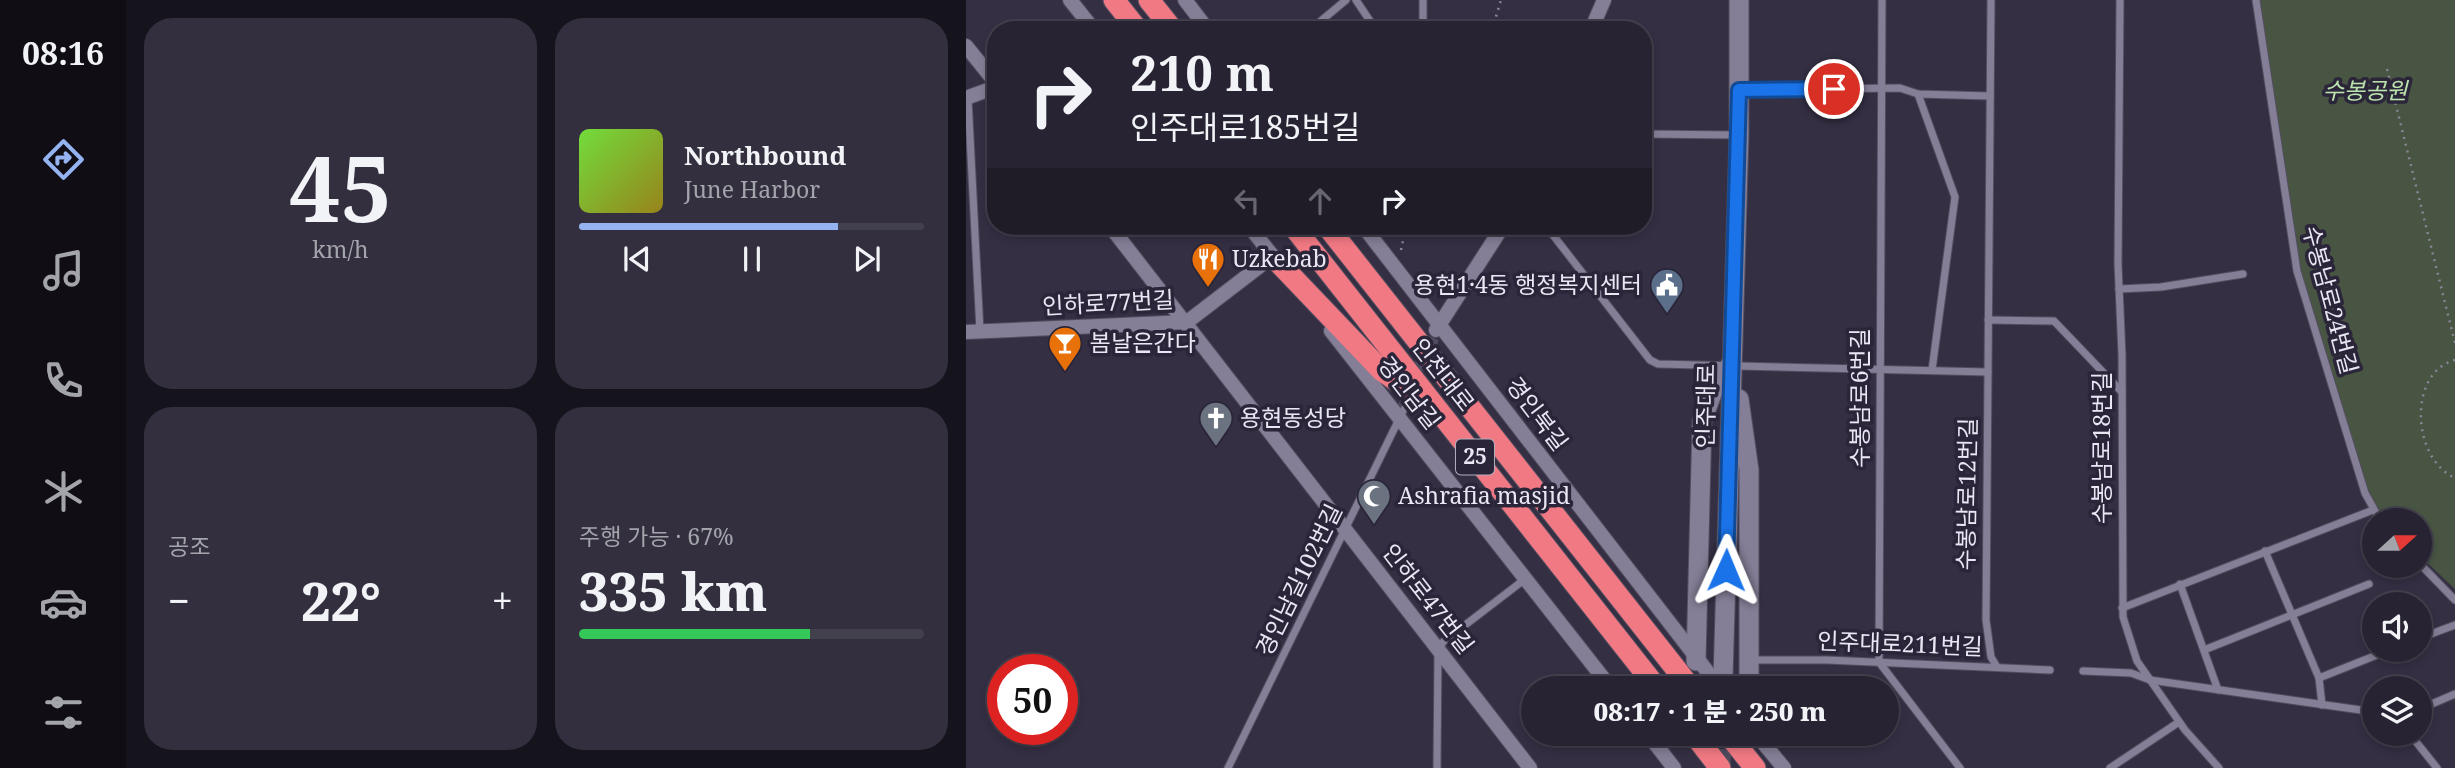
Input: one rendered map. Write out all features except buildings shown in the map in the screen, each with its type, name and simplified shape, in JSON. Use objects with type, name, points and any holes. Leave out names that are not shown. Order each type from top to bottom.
[{"type":"highway","points":[[1114,0],[1131,21]]},
{"type":"highway","points":[[1149,0],[1166,21]]},
{"type":"highway","name":"인천대로","points":[[1300,235],[1648,676]]},
{"type":"highway","name":"인천대로","points":[[1334,235],[1682,676]]},
{"type":"highway","points":[[1275,259],[1382,371],[1438,410]]},
{"type":"highway","points":[[1703,746],[1720,768]]},
{"type":"highway","points":[[1737,746],[1755,768]]},
{"type":"main road","name":"인주대로","points":[[1721,676],[1739,135],[1739,0]]},
{"type":"main road","points":[[1731,364],[1744,423],[1749,470],[1749,676]]},
{"type":"main road","points":[[1696,661],[1702,421],[1713,391],[1731,364]]},
{"type":"street","points":[[1070,0],[1087,21]]},
{"type":"street","points":[[1185,0],[1201,21]]},
{"type":"street","points":[[1595,21],[1604,0]]},
{"type":"street","points":[[966,46],[987,73]]},
{"type":"street","points":[[967,98],[987,89]]},
{"type":"street","name":"인하로47번길","points":[[1117,235],[1530,768]]},
{"type":"street","name":"경인남길","points":[[1256,235],[1402,413],[1525,579],[1602,676]]},
{"type":"street","name":"경인북길","points":[[1370,235],[1437,327],[1696,661],[1713,676]]},
{"type":"street","points":[[1437,327],[1497,235]]},
{"type":"street","name":"인하로77번길","points":[[973,332],[1187,322],[1275,259]]},
{"type":"street","points":[[1657,746],[1674,768]]},
{"type":"street","points":[[1766,746],[1784,768]]},
{"type":"lane","points":[[1321,21],[1346,0]]},
{"type":"lane","points":[[1356,0],[1370,21]]},
{"type":"lane","points":[[1423,0],[1423,21]]},
{"type":"lane","name":"수봉남로6번길","points":[[1879,662],[1882,0]]},
{"type":"lane","name":"수봉남로12번길","points":[[1991,0],[1986,620],[1991,657],[1997,667]]},
{"type":"lane","name":"수봉남로18번길","points":[[2120,0],[2122,608],[2130,644],[2150,680],[2179,722],[2219,768]]},
{"type":"lane","name":"수봉남로24번길","points":[[2256,0],[2297,271],[2372,508]]},
{"type":"lane","points":[[1739,90],[1900,88],[1918,94],[1990,96]]},
{"type":"lane","points":[[1918,94],[1955,197],[1932,370]]},
{"type":"lane","points":[[967,98],[973,332]]},
{"type":"lane","points":[[1652,134],[1739,135]]},
{"type":"lane","points":[[1553,235],[1650,360],[1658,363],[1988,372]]},
{"type":"lane","points":[[2119,289],[2161,287],[2243,274]]},
{"type":"lane","points":[[1988,320],[2054,321],[2122,392]]},
{"type":"lane","name":"경인남길102번길","points":[[1228,768],[1402,413]]},
{"type":"lane","points":[[2122,608],[2362,514]]},
{"type":"lane","points":[[2265,551],[2319,678],[2322,705]]},
{"type":"lane","points":[[2432,577],[2455,600]]},
{"type":"lane","points":[[1437,768],[1438,650],[1443,642],[1525,579]]},
{"type":"lane","points":[[2180,584],[2218,690]]},
{"type":"lane","points":[[2204,650],[2370,584]]},
{"type":"lane","points":[[2432,634],[2455,625]]},
{"type":"lane","name":"인주대로211번길","points":[[1749,660],[1879,662],[2050,670]]},
{"type":"lane","points":[[2319,678],[2362,661]]},
{"type":"lane","points":[[1879,662],[1960,768]]},
{"type":"lane","points":[[2083,671],[2130,673],[2150,680],[2362,710]]},
{"type":"lane","points":[[2432,704],[2455,694]]},
{"type":"lane","points":[[2109,768],[2179,722]]},
{"type":"lane","points":[[2419,746],[2437,768]]},
{"type":"path","points":[[1495,21],[1501,0]]},
{"type":"path","points":[[2387,69],[2455,343]]},
{"type":"path","points":[[1396,268],[1404,235]]},
{"type":"path","points":[[2455,359],[2440,367],[2434,375],[2424,399],[2421,418],[2422,436],[2430,458],[2455,478]]},
{"type":"green space","name":"수봉공원","points":[[2258,0],[2455,0],[2455,589],[2432,567],[2432,508],[2372,508],[2299,271]]},
{"type":"tunnel","points":[[1404,409],[1435,331]]},
{"type":"tunnel","points":[[1721,768],[1722,746]]},
{"type":"place","name":"Uzkebab","points":[[1208,289]]},
{"type":"place","name":"용현1·4동 행정복지센터","points":[[1667,315]]},
{"type":"place","name":"봄날은간다","points":[[1065,373]]},
{"type":"place","name":"용현동성당","points":[[1216,448]]},
{"type":"place","name":"Ashrafia masjid","points":[[1374,526]]},
{"type":"route","points":[[1726,570],[1739,90],[1834,89]]}]
